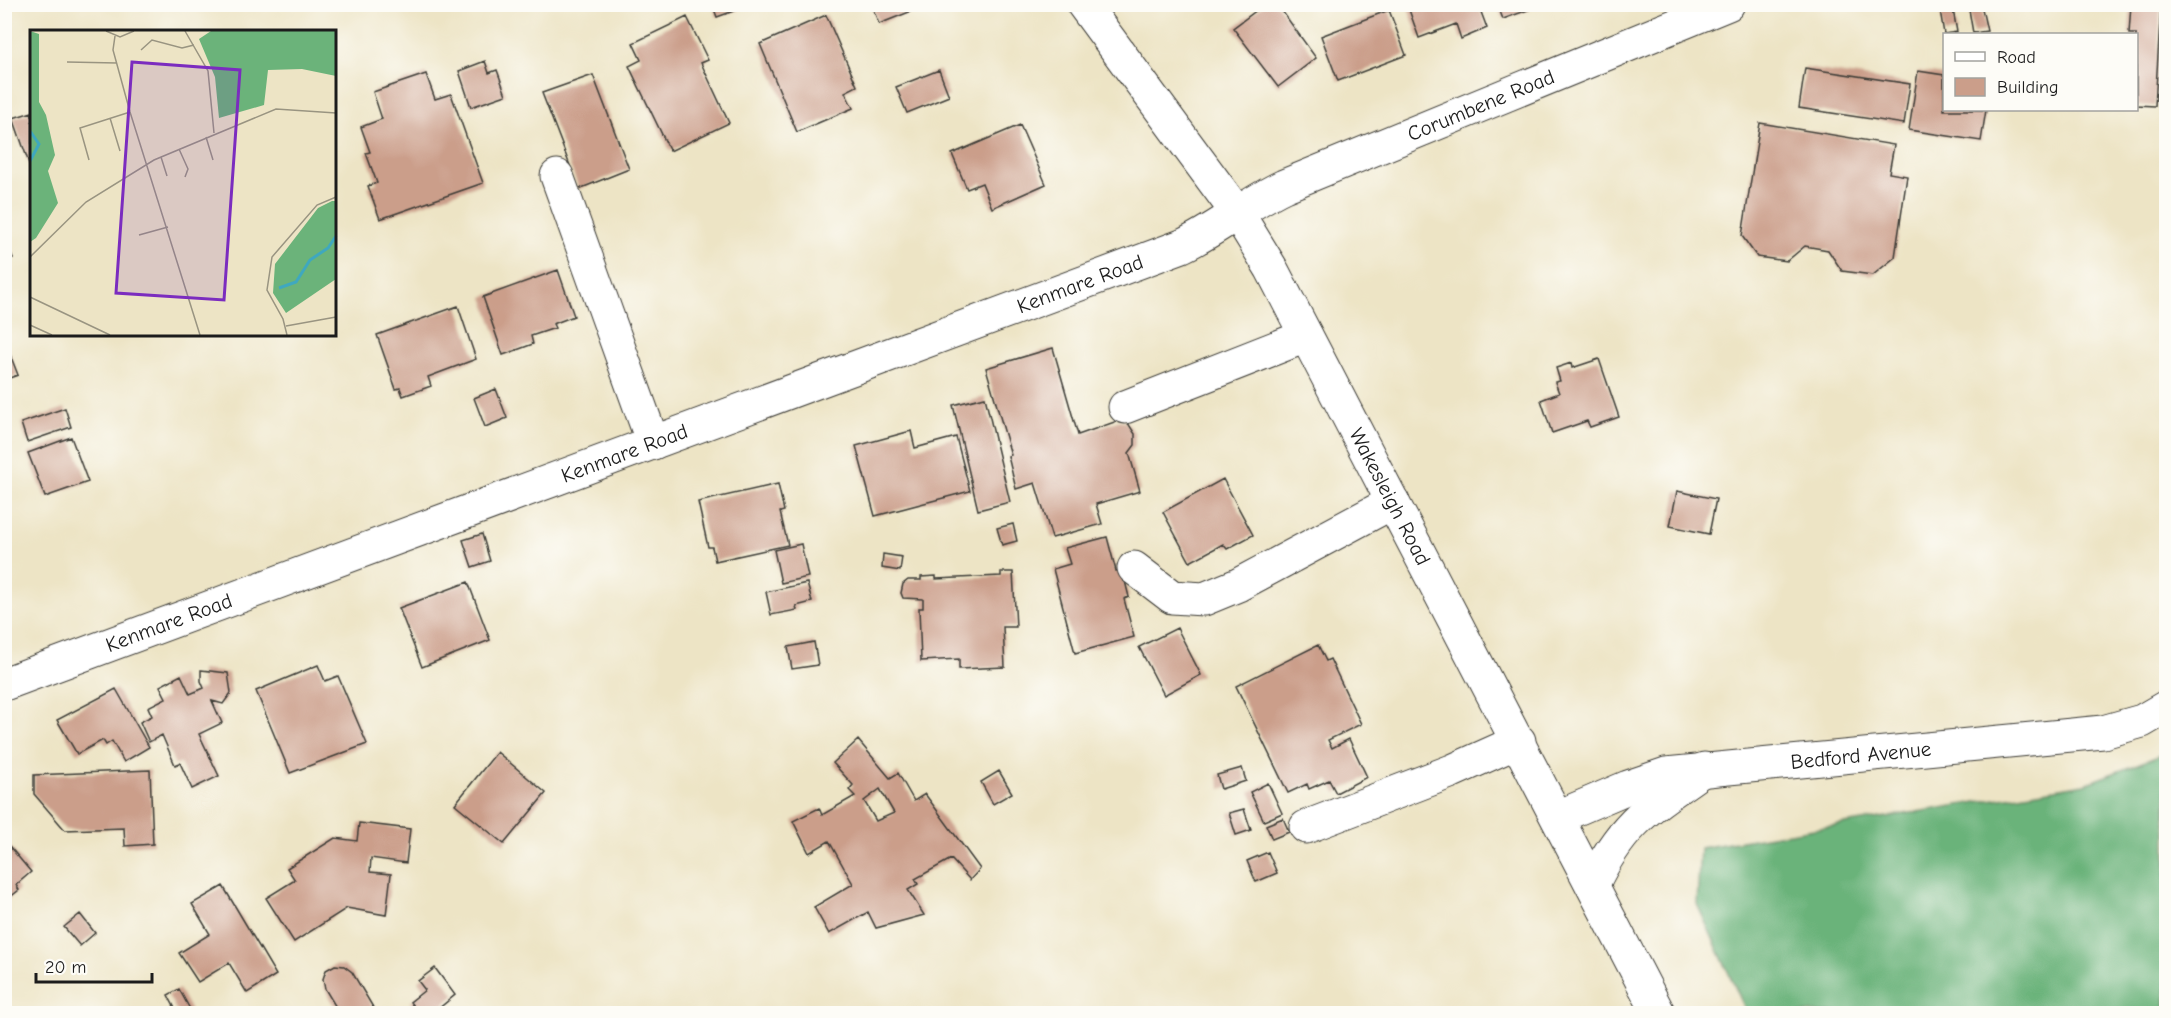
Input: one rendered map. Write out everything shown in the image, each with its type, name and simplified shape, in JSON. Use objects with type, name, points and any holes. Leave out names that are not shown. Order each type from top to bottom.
[{"type":"street","name":"Wakesleigh Road","points":[[1083,4],[1238,214],[1271,268],[1659,1014]]},
{"type":"street","name":"Corumbene Road","points":[[1238,214],[1262,196],[1284,186],[1709,8]]},
{"type":"street","points":[[557,176],[653,443]]},
{"type":"street","name":"Kenmare Road","points":[[4,684],[1182,246],[1209,234],[1238,214]]},
{"type":"street","points":[[1125,408],[1306,336]]},
{"type":"street","points":[[1134,568],[1172,597],[1204,599],[1238,585],[1393,502]]},
{"type":"street","name":"Bedford Avenue","points":[[1558,817],[1628,787],[1666,774],[2103,732],[2142,721],[2166,707]]},
{"type":"street","points":[[1306,827],[1452,771],[1519,741]]},
{"type":"street","points":[[1593,884],[1605,858],[1627,826],[1704,769]]},
{"type":"green space","points":[[2166,753],[2166,1013],[1747,1013],[1697,904],[1700,848],[2085,784]]},
{"type":"building","points":[[712,4],[741,4],[742,8],[717,17]]},
{"type":"building","points":[[871,4],[927,4],[927,5],[879,24]]},
{"type":"building","points":[[1265,4],[1277,4],[1316,58],[1278,87],[1233,28]]},
{"type":"building","points":[[1407,4],[1478,4],[1487,28],[1461,39],[1456,24],[1419,38]]},
{"type":"building","points":[[1497,4],[1542,4],[1542,5],[1503,19]]},
{"type":"building","points":[[1939,4],[1952,4],[1957,32],[1944,33]]},
{"type":"building","points":[[1968,4],[1981,4],[1987,31],[1973,33]]},
{"type":"building","points":[[2131,4],[2161,4],[2155,106],[2138,105],[2138,33],[2129,33]]},
{"type":"building","points":[[1389,10],[1406,55],[1338,81],[1321,36]]},
{"type":"building","points":[[826,15],[857,86],[845,92],[853,108],[797,132],[760,44]]},
{"type":"building","points":[[687,17],[708,60],[701,63],[729,123],[670,151],[629,66],[641,60],[633,43]]},
{"type":"building","points":[[485,61],[489,73],[497,70],[506,95],[471,107],[459,71]]},
{"type":"building","points":[[1805,68],[1910,84],[1904,124],[1799,108]]},
{"type":"building","points":[[939,70],[949,96],[907,113],[896,87]]},
{"type":"building","points":[[1918,71],[1943,75],[1943,111],[1986,111],[1981,141],[1909,130]]},
{"type":"building","points":[[426,74],[435,99],[451,94],[483,183],[380,219],[368,186],[377,183],[366,153],[370,152],[361,127],[382,119],[373,92]]},
{"type":"building","points":[[593,75],[629,169],[579,189],[542,93]]},
{"type":"building","points":[[30,113],[30,166],[13,118]]},
{"type":"building","points":[[1760,123],[1894,145],[1889,173],[1907,176],[1895,257],[1873,275],[1842,271],[1828,250],[1805,246],[1787,261],[1757,257],[1742,236]]},
{"type":"building","points":[[1020,125],[1046,184],[992,208],[982,183],[967,189],[952,154]]},
{"type":"building","points":[[4,236],[13,258],[4,261]]},
{"type":"building","points":[[558,270],[574,316],[553,324],[555,328],[531,336],[533,344],[503,355],[483,297]]},
{"type":"building","points":[[458,306],[476,359],[428,377],[431,386],[403,396],[400,388],[396,389],[377,335]]},
{"type":"building","points":[[4,339],[18,375],[4,380]]},
{"type":"building","points":[[1053,348],[1078,435],[1120,420],[1128,423],[1135,434],[1135,445],[1129,453],[1140,491],[1096,504],[1102,524],[1052,538],[1035,483],[1016,489],[1008,456],[1011,455],[986,368]]},
{"type":"building","points":[[1599,359],[1619,417],[1590,427],[1587,421],[1552,433],[1541,400],[1559,393],[1555,382],[1560,381],[1556,368],[1571,363],[1572,368]]},
{"type":"building","points":[[496,389],[507,418],[485,427],[474,398]]},
{"type":"building","points":[[985,397],[1010,502],[978,510],[953,405]]},
{"type":"building","points":[[65,408],[71,427],[27,442],[21,423]]},
{"type":"building","points":[[911,431],[915,448],[956,437],[970,491],[875,516],[856,446]]},
{"type":"building","points":[[71,437],[88,482],[45,497],[28,453]]},
{"type":"building","points":[[1223,479],[1253,535],[1227,549],[1223,544],[1190,562],[1163,512]]},
{"type":"building","points":[[778,484],[784,511],[780,512],[788,545],[715,561],[712,547],[708,547],[698,502]]},
{"type":"building","points":[[1677,491],[1716,499],[1709,534],[1670,526]]},
{"type":"building","points":[[1013,524],[1017,541],[1002,545],[997,528]]},
{"type":"building","points":[[482,534],[490,561],[472,567],[463,540]]},
{"type":"building","points":[[1107,537],[1116,571],[1122,569],[1129,597],[1124,599],[1134,637],[1075,653],[1053,569],[1070,564],[1065,548]]},
{"type":"building","points":[[801,544],[808,577],[781,583],[774,550]]},
{"type":"building","points":[[883,554],[902,557],[900,571],[882,568]]},
{"type":"building","points":[[1001,572],[1013,572],[1016,627],[1003,627],[1005,667],[959,669],[959,659],[921,661],[919,608],[923,608],[923,599],[903,598],[901,593],[903,584],[908,580],[921,580],[921,577],[936,576],[936,579],[1001,576]]},
{"type":"building","points":[[468,582],[490,640],[422,667],[399,608]]},
{"type":"building","points":[[807,583],[812,602],[796,606],[797,610],[771,615],[766,592]]},
{"type":"building","points":[[1177,628],[1201,675],[1164,695],[1139,647]]},
{"type":"building","points":[[814,642],[818,665],[792,669],[788,647]]},
{"type":"building","points":[[1318,645],[1326,661],[1330,659],[1361,724],[1328,740],[1332,748],[1349,739],[1367,777],[1336,793],[1329,780],[1309,789],[1307,784],[1288,793],[1236,686]]},
{"type":"building","points":[[318,665],[325,681],[338,676],[367,744],[290,773],[256,691]]},
{"type":"building","points":[[201,670],[228,673],[231,693],[223,704],[212,701],[222,723],[199,734],[219,776],[192,789],[180,763],[175,765],[162,735],[149,742],[140,722],[152,716],[148,707],[166,698],[160,686],[181,675],[190,694],[204,688],[201,681]]},
{"type":"building","points":[[116,689],[149,747],[124,762],[112,741],[106,745],[103,740],[77,754],[57,720]]},
{"type":"building","points":[[858,740],[890,778],[898,773],[914,801],[925,794],[980,869],[970,880],[951,859],[915,879],[918,884],[908,890],[924,915],[876,928],[868,912],[829,934],[814,907],[853,884],[829,841],[809,853],[793,821],[819,808],[822,815],[855,796],[849,790],[853,785],[833,763]],"holes":[[[880,789],[894,813],[876,821],[864,801]]]},
{"type":"building","points":[[497,752],[546,793],[504,844],[455,804]]},
{"type":"building","points":[[1242,768],[1246,781],[1221,789],[1217,775]]},
{"type":"building","points":[[150,770],[153,844],[125,846],[124,828],[65,830],[34,794],[34,775]]},
{"type":"building","points":[[999,771],[1012,793],[993,804],[981,782]]},
{"type":"building","points":[[1268,783],[1282,813],[1264,821],[1250,792]]},
{"type":"building","points":[[1244,809],[1251,830],[1236,835],[1229,813]]},
{"type":"building","points":[[1283,818],[1289,832],[1272,839],[1266,825]]},
{"type":"building","points":[[359,823],[410,829],[406,863],[371,858],[370,872],[391,874],[386,915],[347,908],[294,942],[266,898],[295,880],[287,868],[335,838],[357,841]]},
{"type":"building","points":[[4,840],[31,872],[16,885],[19,890],[4,902]]},
{"type":"building","points":[[1268,852],[1277,873],[1256,882],[1247,861]]},
{"type":"building","points":[[223,886],[276,975],[247,993],[229,963],[198,982],[179,953],[210,934],[192,904]]},
{"type":"building","points":[[80,914],[95,933],[80,946],[64,927]]},
{"type":"building","points":[[335,965],[344,966],[352,972],[377,1014],[340,1014],[325,989],[323,979],[326,970]]},
{"type":"building","points":[[435,968],[455,995],[432,1014],[419,1014],[410,1002],[425,990],[418,981]]},
{"type":"building","points":[[179,989],[191,1011],[186,1014],[178,1014],[168,995]]}]
